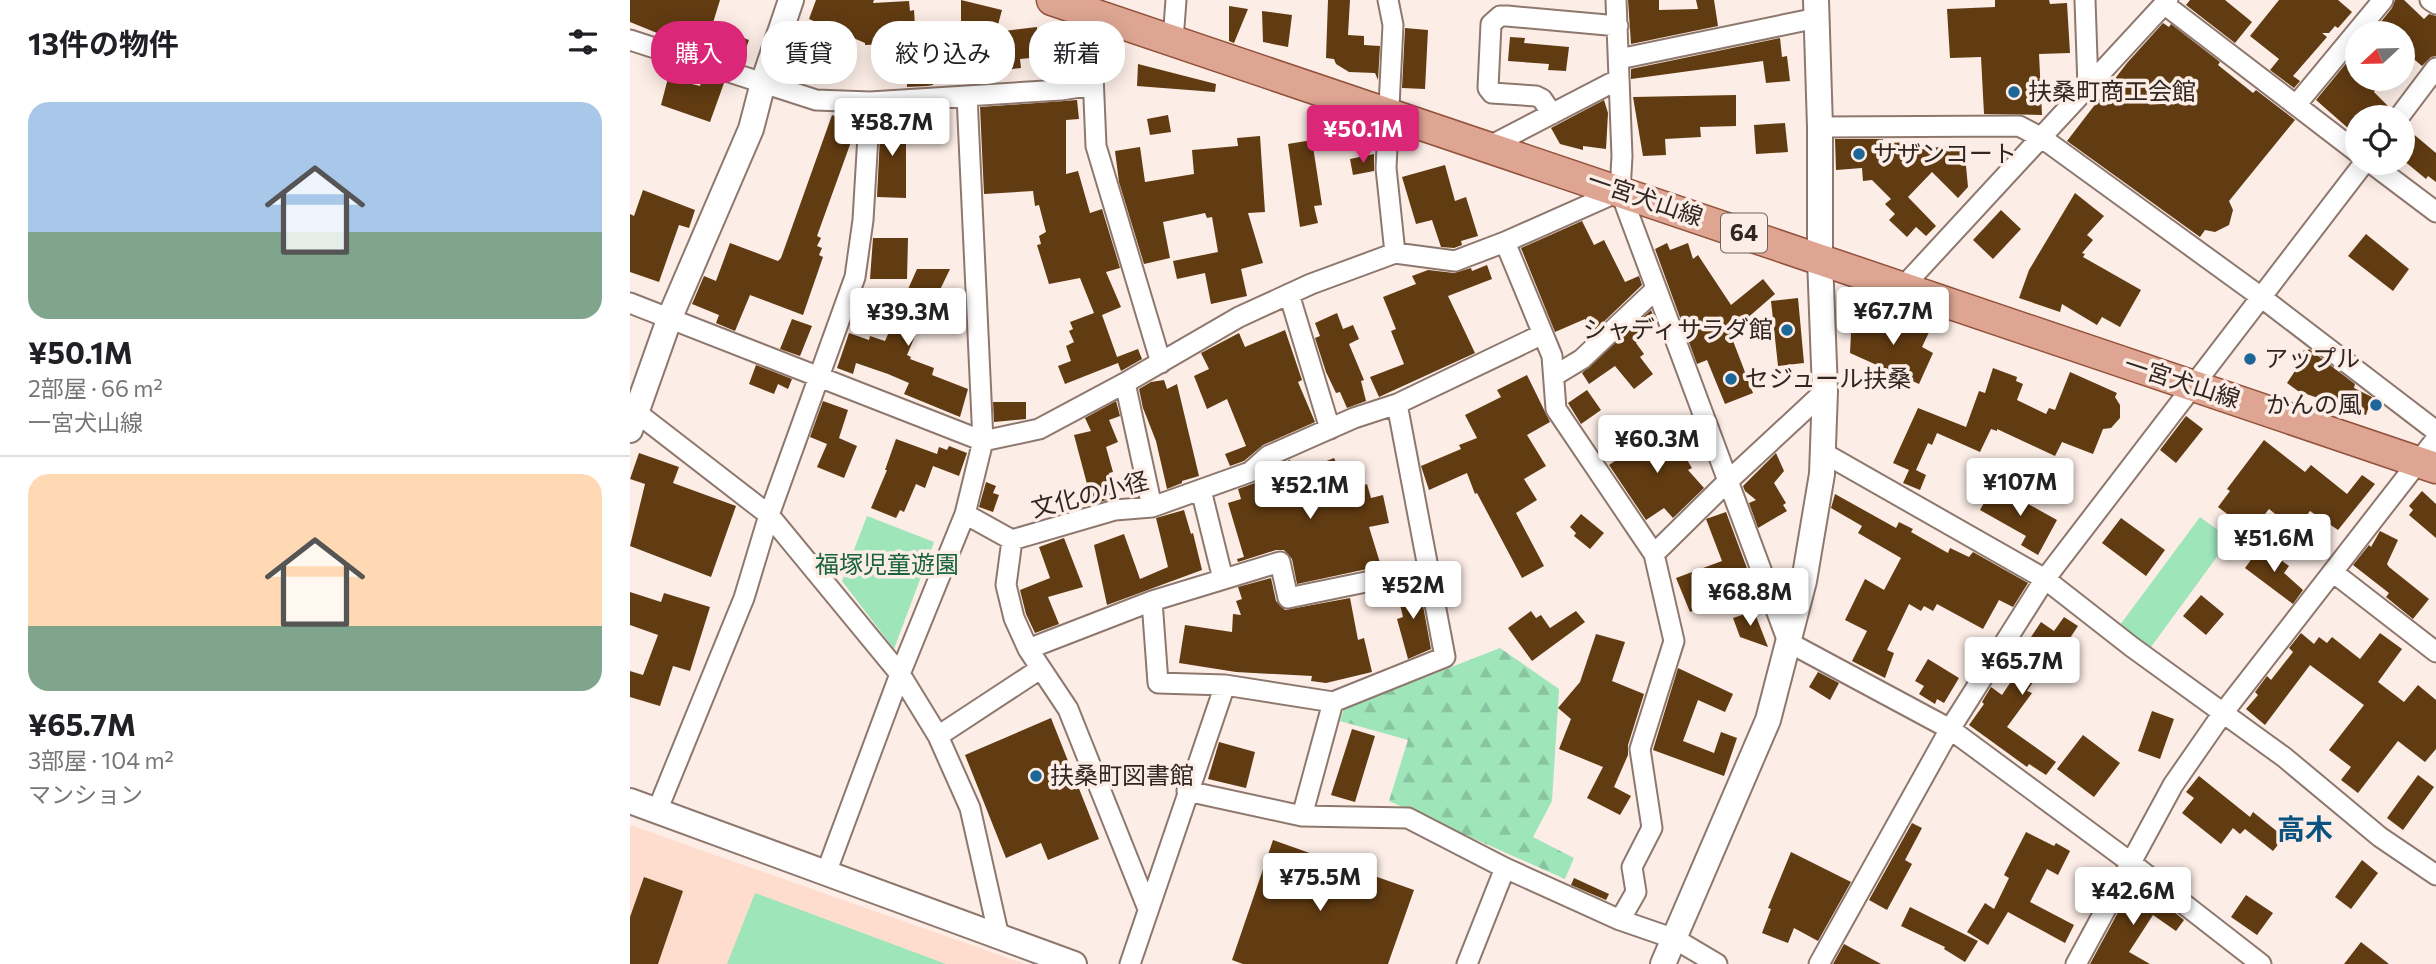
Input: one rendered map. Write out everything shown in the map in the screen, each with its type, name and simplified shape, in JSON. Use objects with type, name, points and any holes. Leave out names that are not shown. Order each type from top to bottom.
[{"type":"main road","name":"一宮犬山線","points":[[1052,0],[1089,6],[1173,40],[1820,259],[1901,289],[2195,386],[2430,456]]},
{"type":"street","points":[[784,21],[791,0]]},
{"type":"street","points":[[1173,40],[1176,0]]},
{"type":"street","points":[[1388,0],[1393,25],[1386,168],[1395,253]]},
{"type":"street","points":[[1616,0],[1622,156],[1620,191],[1788,642],[1950,729],[2130,862],[2240,958],[2261,964]]},
{"type":"street","points":[[2085,0],[2088,87]]},
{"type":"street","points":[[2296,105],[2383,0]]},
{"type":"street","points":[[2430,0],[2436,4]]},
{"type":"street","points":[[1901,289],[2166,2],[2345,143]]},
{"type":"street","points":[[1089,6],[1096,146],[1161,363]]},
{"type":"street","points":[[1619,59],[1816,9],[1825,391],[1822,474],[1804,581],[1768,720],[1663,964]]},
{"type":"street","points":[[1552,114],[1542,99],[1535,96],[1492,93],[1488,88],[1491,24],[1494,20],[1507,16],[1618,26]]},
{"type":"street","points":[[630,40],[761,82]]},
{"type":"street","points":[[2408,105],[2436,68]]},
{"type":"street","points":[[1488,147],[1619,79]]},
{"type":"street","points":[[763,84],[751,129],[670,317],[633,421],[769,515],[900,674],[938,736],[970,808],[999,937]]},
{"type":"street","points":[[766,84],[816,100],[870,102],[1061,90],[1093,85]]},
{"type":"street","points":[[826,873],[900,674],[965,514],[983,441],[967,96]]},
{"type":"street","points":[[657,811],[744,598],[769,515],[855,277],[863,220],[870,102]]},
{"type":"street","points":[[1820,127],[2019,126],[2042,138],[2261,296],[2436,431]]},
{"type":"street","points":[[1819,964],[1950,729],[2045,579],[2355,175]]},
{"type":"street","points":[[2387,175],[2436,212]]},
{"type":"street","points":[[630,303],[983,441],[1039,429],[1239,317],[1289,294],[1395,253],[1455,261],[1620,191]]},
{"type":"street","points":[[1505,242],[1552,355],[1556,410],[1654,554],[1674,641],[1640,749],[1652,828],[1632,867],[1636,892],[1620,920]]},
{"type":"street","points":[[1554,376],[1582,359],[1656,289]]},
{"type":"street","points":[[1289,294],[1330,429]]},
{"type":"street","name":"文化の小径","points":[[1148,909],[1068,709],[1028,649],[1014,618],[1006,585],[1012,540],[1115,510],[1152,507],[1250,472],[1268,456],[1354,418],[1397,404],[1543,334]]},
{"type":"street","points":[[1125,383],[1152,507]]},
{"type":"street","points":[[1654,554],[1825,391]]},
{"type":"street","points":[[1152,601],[1158,683],[1225,685],[1333,702],[1445,657],[1397,404]]},
{"type":"street","points":[[1822,452],[2045,579],[2284,757],[2381,836],[2436,875]]},
{"type":"street","points":[[2076,964],[2173,785],[2223,713],[2430,456]]},
{"type":"street","points":[[1201,489],[1223,579]]},
{"type":"street","points":[[965,514],[1012,540]]},
{"type":"street","points":[[1028,649],[1152,601],[1280,562],[1288,598],[1429,569]]},
{"type":"street","points":[[2334,573],[2436,652]]},
{"type":"street","points":[[938,736],[1040,669]]},
{"type":"street","points":[[1130,964],[1225,685]]},
{"type":"street","points":[[1302,816],[1333,702]]},
{"type":"street","points":[[1187,791],[1302,816],[1408,818],[1506,868],[1620,920],[1675,939],[1717,964]]},
{"type":"street","points":[[630,801],[1074,964]]},
{"type":"street","points":[[1467,964],[1506,868]]},
{"type":"shaded area","points":[[630,825],[1025,964],[630,964]]},
{"type":"green space","name":"福塚児童遊園","points":[[867,516],[934,542],[894,649],[842,581]]},
{"type":"green space","points":[[2200,517],[2230,539],[2151,647],[2120,625]]},
{"type":"green space","points":[[1500,648],[1559,689],[1552,801],[1533,837],[1574,858],[1565,879],[1389,801],[1408,740],[1340,721],[1344,709]]},
{"type":"green space","points":[[755,893],[946,964],[727,964]]},
{"type":"building","points":[[630,0],[720,0],[714,21],[651,21],[651,31],[630,22]]},
{"type":"building","points":[[816,0],[874,0],[873,3],[909,1],[910,11],[914,10],[915,21],[871,21],[871,45],[865,45],[857,40],[857,21],[809,19]]},
{"type":"building","points":[[961,0],[1002,10],[999,21],[961,21]]},
{"type":"building","points":[[1328,0],[1350,0],[1348,35],[1364,36],[1364,45],[1380,46],[1378,80],[1375,73],[1349,72],[1336,64],[1334,59],[1326,58]]},
{"type":"building","points":[[1628,0],[1659,0],[1659,10],[1698,9],[1696,0],[1714,0],[1718,26],[1631,44]]},
{"type":"building","points":[[1995,0],[2049,0],[2050,4],[2067,3],[2070,53],[2039,54],[2042,115],[1984,114],[1981,57],[1950,58],[1947,9],[1995,7]]},
{"type":"building","points":[[2190,0],[2225,0],[2252,22],[2235,43],[2186,5]]},
{"type":"building","points":[[2279,0],[2338,0],[2352,12],[2338,28],[2335,26],[2329,33],[2322,33],[2327,37],[2293,76],[2300,81],[2294,88],[2270,70],[2279,59],[2250,36]]},
{"type":"building","points":[[2395,0],[2404,0],[2424,19],[2429,14],[2436,16],[2436,56],[2422,66],[2415,60],[2415,21],[2382,21]]},
{"type":"building","points":[[1229,6],[1248,9],[1234,43],[1229,41]]},
{"type":"building","points":[[1262,11],[1292,15],[1288,47],[1263,42]]},
{"type":"building","points":[[2163,23],[2169,27],[2171,24],[2220,62],[2218,65],[2253,93],[2256,90],[2295,120],[2229,201],[2233,210],[2229,225],[2215,232],[2205,230],[2200,237],[2067,141],[2127,63]]},
{"type":"building","points":[[1029,28],[1029,58],[1020,59],[1021,68],[1015,69],[1015,30]]},
{"type":"building","points":[[1405,28],[1428,30],[1425,89],[1402,88]]},
{"type":"building","points":[[1510,37],[1525,38],[1524,43],[1569,47],[1566,71],[1548,70],[1549,64],[1508,61]]},
{"type":"building","points":[[1780,38],[1782,57],[1787,56],[1790,81],[1766,83],[1763,61],[1631,79],[1631,69]]},
{"type":"building","points":[[1138,64],[1216,84],[1215,92],[1137,86]]},
{"type":"building","points":[[2345,65],[2345,91],[2374,91],[2387,105],[2345,105],[2345,125],[2316,100]]},
{"type":"building","points":[[666,84],[724,84],[710,122],[661,105]]},
{"type":"building","points":[[907,84],[933,84],[927,86],[907,87]]},
{"type":"building","points":[[1736,95],[1736,126],[1700,127],[1701,137],[1665,139],[1666,155],[1643,156],[1633,97]]},
{"type":"building","points":[[1077,100],[1079,119],[1066,120],[1066,174],[1078,171],[1090,213],[1102,209],[1120,268],[1106,272],[1121,307],[1102,315],[1117,357],[1138,349],[1142,359],[1121,371],[1118,363],[1065,384],[1058,366],[1071,361],[1066,346],[1074,342],[1069,331],[1073,329],[1070,322],[1094,313],[1080,278],[1049,284],[1037,245],[1041,244],[1039,236],[1046,232],[1039,205],[1035,206],[1033,191],[984,194],[980,107]]},
{"type":"building","points":[[1604,100],[1608,113],[1606,149],[1583,146],[1583,150],[1560,144],[1551,128]]},
{"type":"building","points":[[832,115],[856,124],[856,128],[817,236],[821,238],[817,246],[822,248],[819,255],[823,257],[803,315],[750,295],[735,331],[716,323],[719,315],[692,304],[704,276],[716,281],[730,243],[778,261],[781,258]]},
{"type":"building","points":[[1168,115],[1171,132],[1150,135],[1147,119]]},
{"type":"building","points":[[881,116],[906,118],[906,198],[877,197]]},
{"type":"building","points":[[1785,123],[1788,152],[1756,154],[1754,125]]},
{"type":"building","points":[[2415,135],[2436,153],[2436,182],[2428,176],[2426,179],[2415,170]]},
{"type":"building","points":[[1260,136],[1265,212],[1248,213],[1263,263],[1241,269],[1247,296],[1211,304],[1205,273],[1177,279],[1173,261],[1218,252],[1212,217],[1207,218],[1205,213],[1163,222],[1170,258],[1144,264],[1119,182],[1115,151],[1140,147],[1145,182],[1194,174],[1192,150],[1238,146],[1237,138]]},
{"type":"building","points":[[1835,139],[1883,139],[1883,143],[1917,142],[1917,149],[1964,145],[1968,187],[1958,198],[1932,172],[1908,197],[1936,226],[1926,236],[1916,227],[1907,237],[1889,220],[1895,214],[1885,204],[1891,199],[1872,180],[1863,181],[1862,168],[1836,170]]},
{"type":"building","points":[[1312,140],[1322,205],[1314,206],[1318,223],[1300,227],[1288,144]]},
{"type":"building","points":[[1374,154],[1374,171],[1353,175],[1350,159]]},
{"type":"building","points":[[1445,165],[1455,201],[1466,197],[1478,236],[1461,241],[1462,245],[1454,248],[1441,247],[1432,220],[1416,224],[1402,177]]},
{"type":"building","points":[[643,190],[695,210],[689,228],[679,225],[659,282],[630,272],[630,214],[634,216]]},
{"type":"building","points":[[2075,193],[2104,216],[2087,235],[2093,240],[2082,253],[2085,254],[2083,257],[2141,290],[2120,327],[2102,317],[2097,325],[2062,304],[2060,312],[2019,298],[2029,270]]},
{"type":"building","points":[[2001,210],[2021,229],[1993,259],[1973,240]]},
{"type":"building","points":[[1582,221],[1594,245],[1604,240],[1625,282],[1639,276],[1642,285],[1592,333],[1585,319],[1555,332],[1521,248]]},
{"type":"building","points":[[2366,234],[2409,269],[2393,291],[2348,256]]},
{"type":"building","points":[[873,238],[908,238],[907,279],[870,279]]},
{"type":"building","points":[[1667,243],[1670,250],[1688,243],[1693,259],[1698,255],[1731,305],[1763,279],[1775,294],[1730,333],[1753,393],[1725,404],[1707,360],[1697,364],[1655,249]]},
{"type":"building","points":[[1487,265],[1492,279],[1448,296],[1475,353],[1379,397],[1370,377],[1404,364],[1391,331],[1396,329],[1383,297],[1416,284],[1412,276],[1428,270],[1454,273],[1471,268],[1472,271]]},
{"type":"building","points":[[917,269],[950,269],[927,317],[924,315],[907,355],[910,359],[934,368],[932,375],[968,389],[960,417],[904,394],[909,383],[888,374],[856,363],[853,374],[837,368],[849,333],[869,340],[870,336],[885,341]]},
{"type":"building","points":[[1798,298],[1804,363],[1778,366],[1771,301]]},
{"type":"building","points":[[1651,310],[1656,322],[1636,343],[1644,354],[1640,357],[1653,374],[1634,389],[1615,366],[1589,384],[1582,373]]},
{"type":"building","points":[[1337,313],[1343,329],[1353,325],[1359,339],[1349,344],[1364,380],[1361,381],[1366,401],[1347,408],[1326,372],[1315,338],[1320,336],[1315,323]]},
{"type":"building","points":[[1879,315],[1896,323],[1897,320],[1902,323],[1905,318],[1930,330],[1922,347],[1933,353],[1919,384],[1850,353],[1851,333]]},
{"type":"building","points":[[792,319],[812,326],[800,356],[780,349]]},
{"type":"building","points":[[1285,330],[1302,380],[1298,382],[1315,422],[1263,445],[1244,461],[1230,466],[1225,454],[1246,446],[1227,399],[1207,409],[1194,376],[1209,369],[1201,353],[1239,333],[1245,347]]},
{"type":"building","points":[[2309,349],[2355,384],[2354,388],[2372,397],[2366,415],[2298,391],[2287,383],[2297,368],[2293,365],[2304,350],[2307,352]]},
{"type":"building","points":[[756,365],[792,379],[788,389],[778,384],[774,394],[749,384]]},
{"type":"building","points":[[1993,368],[2017,377],[2016,381],[2023,384],[2017,400],[2046,414],[2049,408],[2055,410],[2070,372],[2117,393],[2115,397],[2120,405],[2120,418],[2111,428],[2103,429],[2093,454],[2062,442],[2055,456],[1997,429],[1991,429],[1980,452],[1937,433],[1932,445],[1928,443],[1916,470],[1926,475],[1920,490],[1903,483],[1909,470],[1893,463],[1918,408],[1966,427],[1979,391],[1985,393]]},
{"type":"building","points":[[1527,375],[1550,422],[1527,435],[1546,466],[1524,479],[1537,500],[1516,513],[1544,566],[1522,578],[1477,493],[1475,494],[1467,473],[1429,490],[1421,466],[1461,449],[1459,445],[1477,438],[1465,415],[1501,397],[1497,390]]},
{"type":"building","points":[[1164,380],[1167,389],[1177,384],[1199,476],[1167,489],[1156,441],[1143,408],[1139,389],[1151,382]]},
{"type":"building","points":[[1587,390],[1601,410],[1581,424],[1568,403]]},
{"type":"building","points":[[823,401],[848,410],[839,438],[857,446],[844,478],[817,467],[827,444],[810,437]]},
{"type":"building","points":[[1116,401],[1120,416],[1109,420],[1118,442],[1106,447],[1113,472],[1109,473],[1114,498],[1086,506],[1082,485],[1087,484],[1074,435],[1091,431],[1085,418]]},
{"type":"building","points":[[993,402],[1026,402],[1026,419],[994,422]]},
{"type":"building","points":[[2186,416],[2203,429],[2176,463],[2160,450]]},
{"type":"building","points":[[1660,427],[1667,438],[1672,435],[1692,468],[1688,470],[1704,488],[1673,518],[1664,508],[1646,520],[1609,465],[1642,443],[1639,439]]},
{"type":"building","points":[[896,439],[937,454],[939,447],[947,450],[949,446],[967,453],[959,476],[933,466],[925,488],[916,484],[904,512],[900,510],[896,518],[871,508]]},
{"type":"building","points":[[2264,440],[2305,472],[2311,465],[2347,494],[2362,475],[2375,484],[2338,530],[2310,511],[2295,530],[2269,509],[2251,532],[2218,507],[2230,491],[2227,489]]},
{"type":"building","points":[[639,453],[679,467],[673,483],[736,506],[711,577],[630,546],[645,484],[630,479]]},
{"type":"building","points":[[1776,453],[1784,471],[1774,483],[1786,503],[1783,505],[1787,511],[1758,528],[1749,503],[1756,500],[1743,486]]},
{"type":"building","points":[[1334,458],[1350,491],[1367,484],[1371,498],[1383,495],[1389,523],[1369,527],[1381,566],[1297,584],[1292,559],[1284,550],[1238,562],[1237,559],[1244,557],[1228,503],[1241,499],[1238,489],[1255,483],[1275,466],[1290,460],[1295,474]]},
{"type":"building","points":[[986,482],[996,486],[993,493],[999,495],[993,512],[979,507]]},
{"type":"building","points":[[1994,485],[2057,520],[2038,555],[2021,545],[2026,536],[1980,510]]},
{"type":"building","points":[[2422,491],[2436,504],[2436,538],[2409,515],[2413,510],[2409,506]]},
{"type":"building","points":[[1835,494],[1896,528],[1899,522],[1913,529],[1911,532],[1948,553],[1950,548],[1969,557],[1973,552],[2028,583],[2013,607],[1999,600],[1983,629],[1937,604],[1933,611],[1924,606],[1921,611],[1909,604],[1887,650],[1894,653],[1885,678],[1852,661],[1867,631],[1845,620],[1865,579],[1884,590],[1901,558],[1858,533],[1862,526],[1831,508]]},
{"type":"building","points":[[1184,510],[1202,570],[1107,605],[1094,545],[1124,534],[1140,579],[1168,567],[1156,518]]},
{"type":"building","points":[[1726,512],[1751,579],[1709,595],[1712,603],[1690,612],[1676,578],[1722,561],[1706,519]]},
{"type":"building","points":[[1581,514],[1604,533],[1590,549],[1574,536],[1576,533],[1570,527]]},
{"type":"building","points":[[2121,518],[2165,550],[2146,576],[2102,543]]},
{"type":"building","points":[[2380,531],[2398,540],[2387,564],[2389,567],[2429,599],[2413,619],[2386,597],[2389,593],[2353,565],[2369,545],[2371,547]]},
{"type":"building","points":[[1064,538],[1083,587],[1048,597],[1059,624],[1035,633],[1026,614],[1020,590],[1050,578],[1039,547]]},
{"type":"building","points":[[2261,546],[2289,566],[2284,573],[2303,590],[2293,604],[2245,568]]},
{"type":"building","points":[[1271,578],[1276,601],[1285,610],[1350,598],[1358,640],[1364,638],[1372,672],[1326,683],[1311,681],[1312,676],[1236,672],[1179,663],[1185,625],[1232,632],[1233,614],[1241,615],[1236,601],[1242,599],[1238,587]]},
{"type":"building","points":[[1419,584],[1431,649],[1408,659],[1397,619],[1403,617],[1396,588]]},
{"type":"building","points":[[630,592],[661,602],[664,593],[710,607],[690,671],[673,666],[660,706],[630,697],[630,671],[643,675],[658,635],[630,625]]},
{"type":"building","points":[[2201,595],[2224,614],[2206,635],[2183,616]]},
{"type":"building","points":[[1531,611],[1536,618],[1541,615],[1550,628],[1576,611],[1585,622],[1532,661],[1508,628]]},
{"type":"building","points":[[1754,611],[1768,647],[1740,637],[1733,618]]},
{"type":"building","points":[[2064,617],[2078,626],[2062,650],[2057,646],[2027,691],[2032,693],[2007,727],[2056,762],[2046,775],[2029,764],[2027,767],[1969,725],[1984,704],[1982,702],[1991,687],[2002,695],[2022,665],[2015,661],[2041,622],[2054,631]]},
{"type":"building","points":[[2301,633],[2314,644],[2319,637],[2327,643],[2332,637],[2360,659],[2380,633],[2402,649],[2378,682],[2404,702],[2418,685],[2436,700],[2436,749],[2425,762],[2398,741],[2358,793],[2341,780],[2351,767],[2329,750],[2364,705],[2310,665],[2265,725],[2246,709],[2258,695],[2255,692],[2267,676],[2271,680],[2293,652],[2289,648]]},
{"type":"building","points":[[1596,634],[1625,642],[1612,681],[1644,694],[1628,745],[1628,755],[1614,787],[1631,796],[1620,815],[1587,798],[1603,767],[1559,749],[1571,719],[1558,708],[1580,682]]},
{"type":"building","points":[[1928,659],[1959,678],[1944,703],[1937,699],[1935,704],[1919,694],[1924,686],[1915,681]]},
{"type":"building","points":[[1678,668],[1733,694],[1725,712],[1698,700],[1683,741],[1714,753],[1721,732],[1737,738],[1724,776],[1653,750]]},
{"type":"building","points":[[1818,672],[1839,683],[1830,700],[1809,687]]},
{"type":"building","points":[[2152,711],[2174,719],[2160,759],[2138,751]]},
{"type":"building","points":[[1051,718],[1099,839],[1048,860],[1041,843],[1006,858],[965,755]]},
{"type":"building","points":[[1352,729],[1375,736],[1355,802],[1331,795]]},
{"type":"building","points":[[2083,735],[2120,763],[2094,797],[2057,769]]},
{"type":"building","points":[[1219,742],[1255,752],[1246,788],[1208,779]]},
{"type":"building","points":[[2418,775],[2434,787],[2403,830],[2387,818]]},
{"type":"building","points":[[2199,776],[2250,817],[2253,812],[2284,837],[2273,851],[2245,829],[2240,834],[2233,828],[2221,844],[2182,813],[2194,798],[2186,792]]},
{"type":"building","points":[[1912,823],[1922,828],[1905,860],[1912,864],[1887,910],[1869,900]]},
{"type":"building","points":[[2026,832],[2070,851],[2058,875],[2047,869],[2030,902],[2074,925],[2065,943],[2008,912],[1988,945],[1967,932],[1985,903],[1994,909],[2009,878],[2004,875]]},
{"type":"building","points":[[1273,840],[1414,890],[1388,964],[1243,964],[1232,960]]},
{"type":"building","points":[[1791,852],[1851,882],[1818,941],[1794,928],[1788,943],[1762,933],[1771,909],[1768,908]]},
{"type":"building","points":[[2362,860],[2378,873],[2351,909],[2335,897]]},
{"type":"building","points":[[644,877],[683,891],[658,964],[630,964],[630,917]]},
{"type":"building","points":[[1574,878],[1609,894],[1606,900],[1571,885]]},
{"type":"building","points":[[2135,881],[2184,920],[2176,931],[2153,915],[2129,952],[2150,964],[2090,964]]},
{"type":"building","points":[[2246,895],[2273,913],[2257,935],[2231,917]]},
{"type":"building","points":[[1910,907],[1978,941],[1965,962],[1944,949],[1945,947],[1901,926]]},
{"type":"building","points":[[2361,942],[2389,964],[2344,964]]},
{"type":"building","points":[[1844,944],[1881,964],[1833,964]]},
{"type":"place","name":"扶桑町商工会館","points":[[2014,92]]},
{"type":"place","name":"サザンコート","points":[[1859,154]]},
{"type":"place","name":"シャディサラダ館","points":[[1787,330]]},
{"type":"place","name":"アップル","points":[[2250,359]]},
{"type":"place","name":"セジュール扶桑","points":[[1731,379]]},
{"type":"place","name":"かんの風","points":[[2376,405]]},
{"type":"place","name":"扶桑町図書館","points":[[1036,776]]},
{"type":"district","name":"高木","points":[[2305,829]]}]
